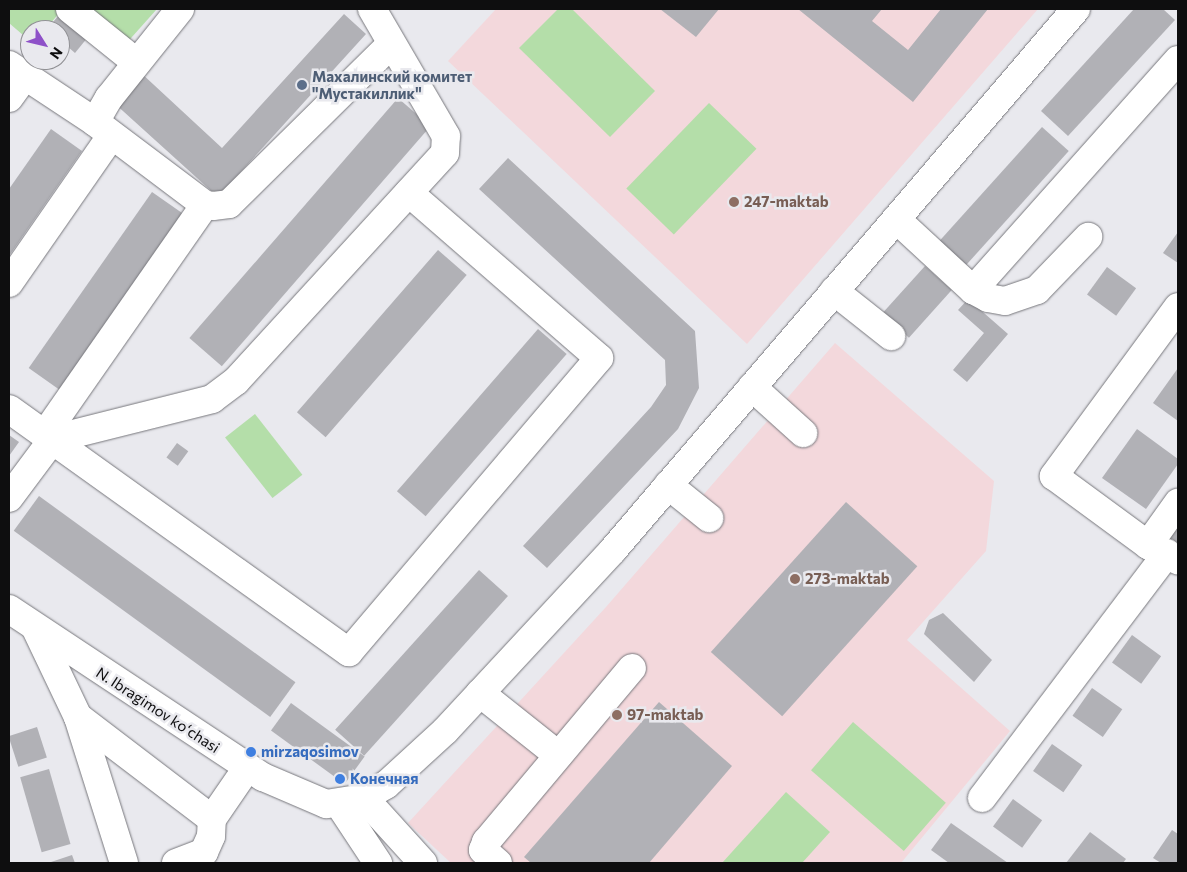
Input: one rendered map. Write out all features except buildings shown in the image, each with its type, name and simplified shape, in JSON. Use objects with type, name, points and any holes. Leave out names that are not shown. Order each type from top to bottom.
[{"type":"street","points":[[70,9],[136,62]]},
{"type":"street","points":[[9,283],[103,129],[136,62],[180,9]]},
{"type":"street","points":[[49,437],[212,398],[236,381],[444,153],[448,143],[390,45],[372,9]]},
{"type":"street","points":[[350,797],[480,693],[668,484],[1076,9]]},
{"type":"street","points":[[9,98],[17,70],[103,129],[205,205],[229,204],[390,45]]},
{"type":"street","points":[[973,290],[1178,60]]},
{"type":"street","points":[[9,409],[349,652],[599,358],[409,193]]},
{"type":"street","points":[[9,498],[205,205]]},
{"type":"street","points":[[896,219],[973,290],[988,298],[1020,298],[1037,290],[1088,237]]},
{"type":"street","points":[[834,291],[892,336]]},
{"type":"street","points":[[1164,553],[1054,476],[1178,306]]},
{"type":"street","points":[[752,387],[804,433]]},
{"type":"street","points":[[668,484],[709,518]]},
{"type":"street","points":[[982,798],[1164,553],[1178,504]]},
{"type":"street","name":"N. Ibragimov koʻchasi","points":[[9,609],[36,629],[247,768],[350,797]]},
{"type":"street","points":[[36,629],[78,718],[124,863]]},
{"type":"street","points":[[498,863],[483,850],[486,842],[632,668]]},
{"type":"street","points":[[480,693],[558,754]]},
{"type":"street","points":[[78,718],[212,819]]},
{"type":"street","points":[[176,863],[204,852],[211,836],[212,819],[247,768]]},
{"type":"street","points":[[350,797],[378,863]]},
{"type":"street","points":[[350,797],[423,863]]},
{"type":"shaded area","name":"247-maktab","points":[[496,9],[1038,9],[747,344],[448,61]]},
{"type":"shaded area","name":"273-maktab","points":[[835,343],[994,481],[986,551],[907,640],[1010,731],[901,863],[451,863],[408,823],[606,607]]},
{"type":"green space","points":[[9,9],[56,9],[60,12],[53,20],[20,20],[20,32],[9,23]]},
{"type":"green space","points":[[81,9],[157,9],[123,47]]},
{"type":"green space","points":[[558,9],[572,9],[655,91],[610,137],[519,48]]},
{"type":"green space","points":[[709,103],[756,149],[674,234],[626,189]]},
{"type":"green space","points":[[255,414],[302,475],[272,498],[225,437]]},
{"type":"green space","points":[[853,722],[946,803],[904,851],[811,770]]},
{"type":"green space","points":[[786,792],[830,832],[802,863],[722,863]]},
{"type":"place","name":"Махалинский комитет \"Мустакиллик\"","points":[[302,85]]},
{"type":"place","name":"247-maktab","points":[[734,202]]},
{"type":"place","name":"273-maktab","points":[[795,579]]},
{"type":"place","name":"97-maktab","points":[[617,715]]},
{"type":"place","name":"mirzaqosimov","points":[[251,752]]},
{"type":"place","name":"Конечная","points":[[340,779]]}]
